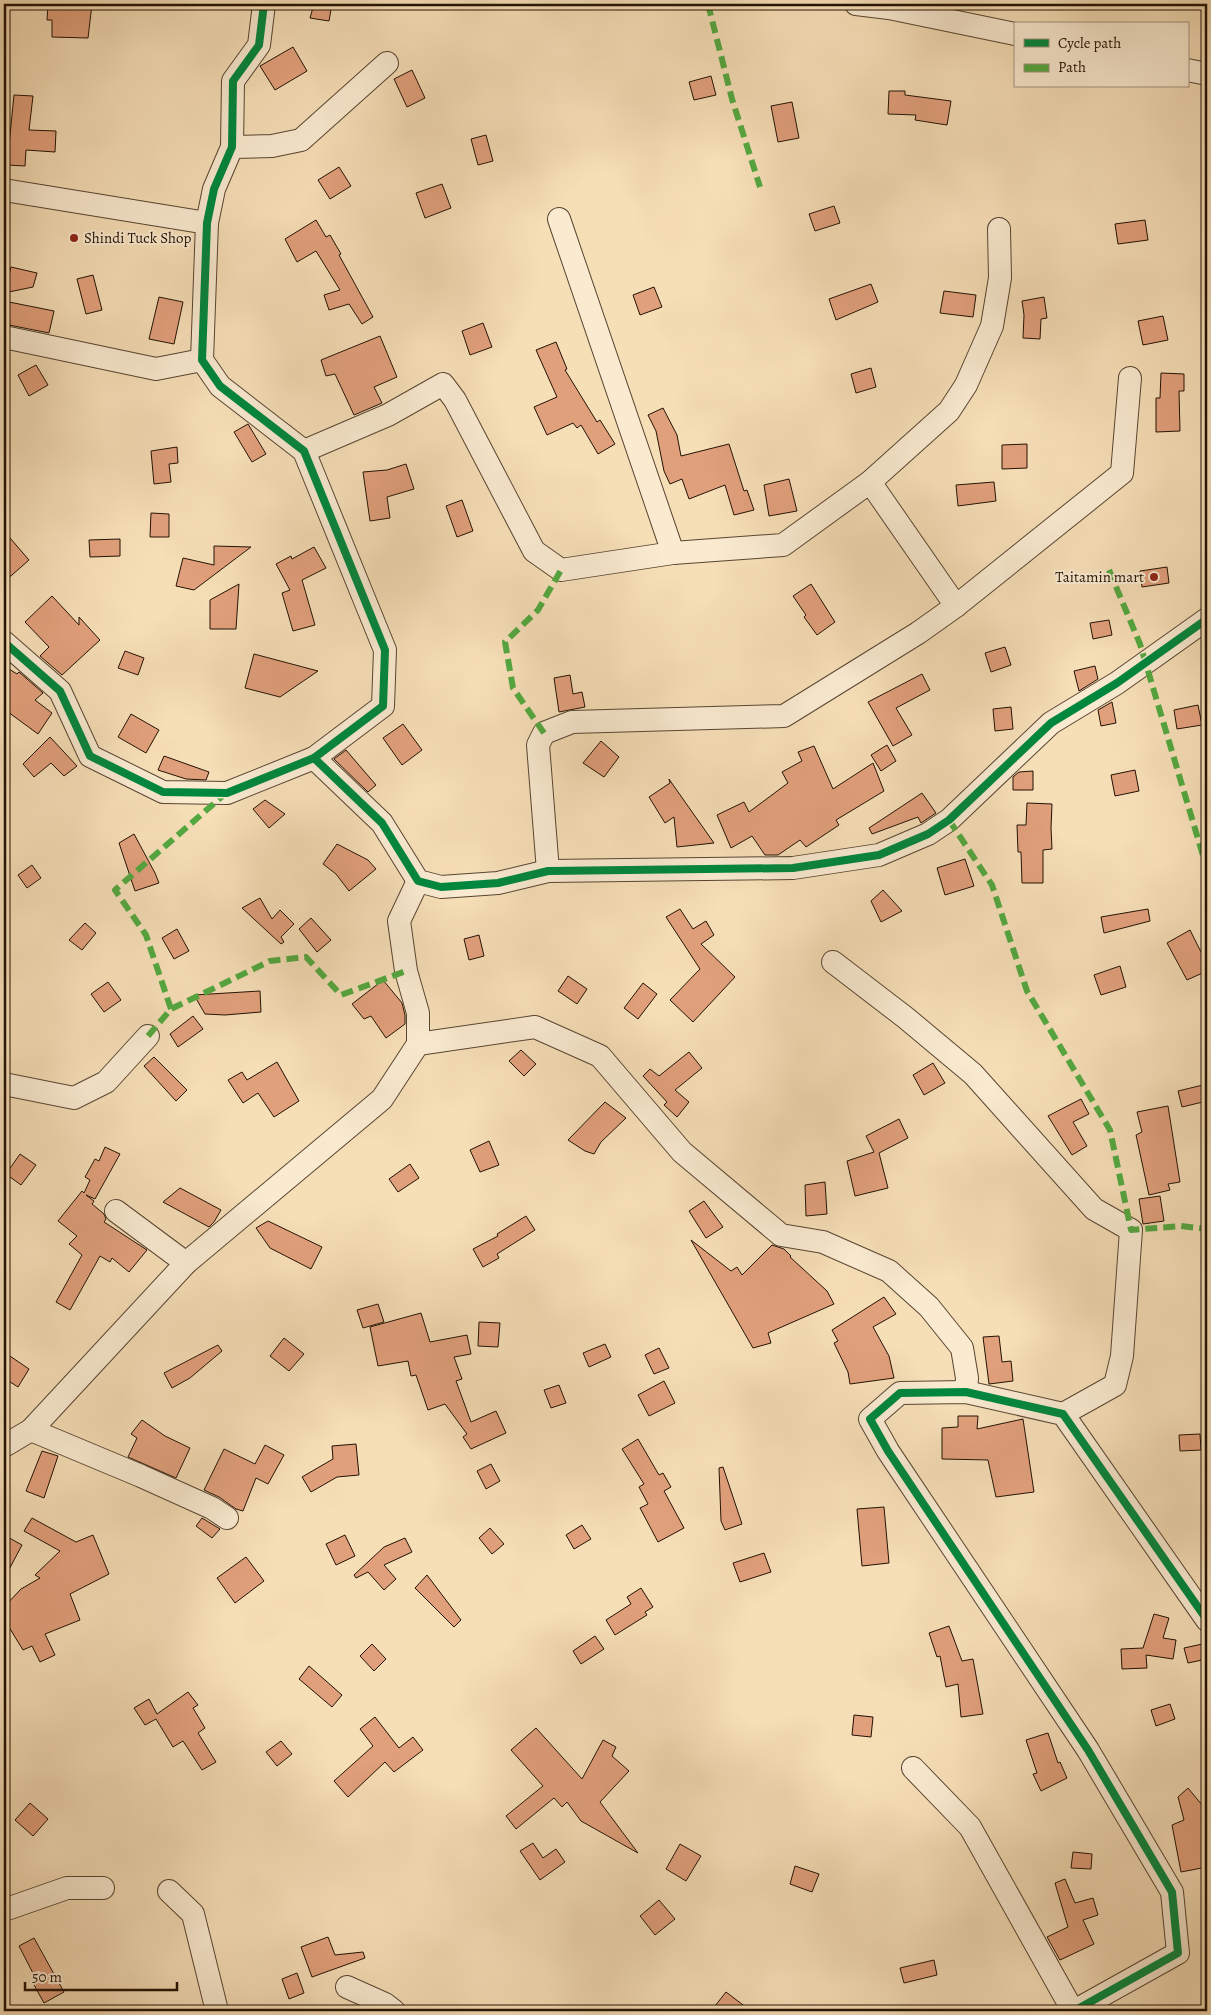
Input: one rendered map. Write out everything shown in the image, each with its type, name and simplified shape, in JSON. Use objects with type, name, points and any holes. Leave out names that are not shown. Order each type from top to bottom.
[{"type":"street","points":[[4,642],[60,691],[90,756],[163,792],[227,793],[314,758],[383,706],[385,650],[304,451],[220,386],[202,360],[207,223],[214,189],[232,147],[233,82],[259,45],[264,4]]},
{"type":"street","points":[[856,4],[888,8],[1014,34]]},
{"type":"street","points":[[232,147],[272,146],[301,140],[387,63]]},
{"type":"street","points":[[1188,70],[1207,74]]},
{"type":"street","points":[[4,190],[207,223]]},
{"type":"street","points":[[559,219],[673,552]]},
{"type":"street","points":[[304,451],[388,415],[443,384],[455,400],[534,551],[561,570],[673,552],[783,545],[870,482],[949,411],[966,385],[992,326],[1000,278],[999,228]]},
{"type":"street","points":[[4,337],[156,369],[202,360]]},
{"type":"street","points":[[548,871],[538,745],[544,732],[572,722],[784,716],[918,633],[956,606],[1122,474],[1130,378]]},
{"type":"street","points":[[870,482],[956,606]]},
{"type":"street","points":[[314,758],[382,823],[418,880],[441,887],[498,883],[548,871],[792,868],[880,855],[928,834],[949,820],[1051,723],[1117,683],[1207,620]]},
{"type":"street","points":[[4,1446],[31,1430],[186,1263],[382,1099],[418,1044],[418,1013],[406,972],[399,921],[418,880]]},
{"type":"street","points":[[833,962],[906,1018],[973,1074],[1094,1209],[1131,1230],[1122,1356],[1115,1385],[1063,1414],[966,1392],[900,1393],[870,1419],[888,1451],[1088,1750],[1172,1892],[1178,1953],[1073,2011],[970,1827],[913,1768]]},
{"type":"street","points":[[418,1044],[535,1027],[600,1056],[682,1152],[781,1235],[823,1242],[889,1271],[929,1307],[962,1348],[967,1378],[966,1392]]},
{"type":"street","points":[[4,1084],[74,1098],[106,1082],[148,1036]]},
{"type":"street","points":[[116,1211],[186,1263]]},
{"type":"street","points":[[1063,1414],[1207,1620]]},
{"type":"street","points":[[31,1430],[141,1476],[212,1508],[228,1518]]},
{"type":"street","points":[[4,1910],[67,1888],[103,1888]]},
{"type":"street","points":[[169,1891],[193,1914],[217,2011]]},
{"type":"street","points":[[348,1987],[386,2004],[394,2011]]},
{"type":"building","points":[[48,4],[92,4],[88,38],[52,37],[52,20],[47,20]]},
{"type":"building","points":[[314,4],[332,4],[329,21],[310,18]]},
{"type":"building","points":[[293,47],[307,71],[275,90],[260,66]]},
{"type":"building","points":[[412,70],[425,98],[407,107],[394,79]]},
{"type":"building","points":[[711,76],[716,95],[694,100],[689,82]]},
{"type":"building","points":[[889,91],[905,91],[905,95],[951,101],[947,125],[915,120],[916,115],[888,114]]},
{"type":"building","points":[[14,95],[33,96],[29,130],[56,131],[55,152],[26,150],[25,166],[7,165]]},
{"type":"building","points":[[792,102],[799,138],[778,142],[771,106]]},
{"type":"building","points":[[486,135],[493,161],[478,165],[471,139]]},
{"type":"building","points":[[339,167],[351,186],[330,199],[318,180]]},
{"type":"building","points":[[442,184],[451,208],[425,218],[416,193]]},
{"type":"building","points":[[834,206],[840,223],[815,231],[809,214]]},
{"type":"building","points":[[316,220],[326,237],[330,235],[373,317],[362,324],[349,304],[329,310],[324,295],[340,290],[316,251],[297,262],[285,239]]},
{"type":"building","points":[[1145,220],[1148,240],[1118,244],[1115,224]]},
{"type":"building","points":[[11,267],[37,273],[33,287],[4,293]]},
{"type":"building","points":[[93,275],[102,310],[86,314],[77,279]]},
{"type":"building","points":[[871,284],[878,302],[836,320],[829,299]]},
{"type":"building","points":[[654,287],[662,307],[640,315],[633,295]]},
{"type":"building","points":[[944,291],[976,295],[973,317],[940,313]]},
{"type":"building","points":[[159,297],[183,302],[174,344],[149,339]]},
{"type":"building","points":[[1044,297],[1047,318],[1041,319],[1040,339],[1023,338],[1024,315],[1022,301]]},
{"type":"building","points":[[4,301],[54,311],[49,333],[4,324]]},
{"type":"building","points":[[1163,316],[1168,340],[1143,345],[1138,321]]},
{"type":"building","points":[[483,323],[492,347],[470,355],[462,331]]},
{"type":"building","points":[[380,336],[397,377],[374,387],[382,403],[354,415],[335,374],[326,376],[321,360]]},
{"type":"building","points":[[556,342],[567,369],[565,370],[597,422],[600,420],[615,444],[598,454],[581,425],[577,428],[573,423],[547,435],[534,407],[557,397],[536,350]]},
{"type":"building","points":[[36,365],[48,385],[29,396],[18,375]]},
{"type":"building","points":[[871,368],[876,387],[856,393],[851,374]]},
{"type":"building","points":[[1161,373],[1184,374],[1184,391],[1179,391],[1180,431],[1156,432],[1156,398],[1160,398]]},
{"type":"building","points":[[663,408],[677,435],[681,456],[729,444],[744,491],[747,490],[754,510],[734,515],[725,485],[689,499],[682,479],[670,484],[664,471],[656,431],[648,415]]},
{"type":"building","points":[[248,424],[266,454],[252,462],[234,432]]},
{"type":"building","points":[[1027,444],[1027,468],[1002,469],[1002,445]]},
{"type":"building","points":[[177,447],[178,463],[169,464],[171,482],[154,484],[151,451]]},
{"type":"building","points":[[406,464],[414,489],[387,497],[390,518],[370,521],[363,472],[387,470]]},
{"type":"building","points":[[789,479],[797,511],[769,516],[764,485]]},
{"type":"building","points":[[994,482],[996,501],[958,506],[956,485]]},
{"type":"building","points":[[462,500],[473,531],[457,537],[446,506]]},
{"type":"building","points":[[151,513],[169,514],[169,537],[150,537]]},
{"type":"building","points":[[4,531],[29,560],[4,582]]},
{"type":"building","points":[[120,539],[120,556],[90,557],[89,540]]},
{"type":"building","points":[[214,546],[251,547],[194,590],[176,586],[183,558],[214,565]]},
{"type":"building","points":[[314,547],[326,568],[302,580],[315,625],[293,631],[282,593],[290,590],[276,564],[291,556],[292,559]]},
{"type":"building","name":"Taitamin mart","points":[[1167,567],[1169,583],[1142,587],[1140,571]]},
{"type":"building","points":[[239,584],[236,629],[210,629],[210,600]]},
{"type":"building","points":[[811,584],[835,622],[817,635],[804,617],[806,615],[793,596]]},
{"type":"building","points":[[52,596],[79,625],[79,617],[100,640],[62,675],[40,656],[49,647],[25,622]]},
{"type":"building","points":[[1109,620],[1112,635],[1093,639],[1090,623]]},
{"type":"building","points":[[1005,647],[1011,665],[991,672],[985,653]]},
{"type":"building","points":[[125,651],[144,658],[138,675],[118,668]]},
{"type":"building","points":[[254,654],[318,671],[280,697],[245,688]]},
{"type":"building","points":[[4,666],[17,674],[19,672],[43,693],[35,700],[52,713],[38,734],[4,709]]},
{"type":"building","points":[[1095,666],[1098,679],[1079,691],[1074,671]]},
{"type":"building","points":[[922,674],[930,690],[896,708],[912,735],[893,746],[868,702]]},
{"type":"building","points":[[570,675],[573,694],[582,692],[585,707],[559,712],[554,678]]},
{"type":"building","points":[[1112,702],[1116,723],[1101,726],[1098,710]]},
{"type":"building","points":[[1198,705],[1202,725],[1177,729],[1174,710]]},
{"type":"building","points":[[1011,707],[1013,729],[995,731],[993,709]]},
{"type":"building","points":[[131,714],[159,730],[146,753],[118,737]]},
{"type":"building","points":[[403,724],[422,750],[402,765],[383,738]]},
{"type":"building","points":[[50,737],[77,766],[64,776],[51,763],[34,777],[23,764]]},
{"type":"building","points":[[601,741],[619,757],[604,777],[583,763]]},
{"type":"building","points":[[887,745],[896,761],[881,771],[871,755]]},
{"type":"building","points":[[814,746],[833,789],[873,763],[884,791],[836,820],[839,825],[806,847],[800,840],[778,855],[765,855],[752,836],[731,848],[717,815],[744,802],[749,812],[788,783],[782,772],[802,761],[798,752]]},
{"type":"building","points":[[346,750],[376,785],[368,792],[334,759]]},
{"type":"building","points":[[164,756],[209,772],[206,780],[186,779],[158,770]]},
{"type":"building","points":[[1135,770],[1139,791],[1115,796],[1111,775]]},
{"type":"building","points":[[1033,771],[1033,790],[1013,790],[1013,777],[1019,772]]},
{"type":"building","points":[[669,779],[714,843],[677,847],[674,817],[665,823],[649,797],[670,783]]},
{"type":"building","points":[[922,793],[936,813],[921,823],[918,817],[872,834],[869,828]]},
{"type":"building","points":[[265,800],[285,814],[269,828],[253,809]]},
{"type":"building","points":[[1027,803],[1052,804],[1052,849],[1043,850],[1043,883],[1022,883],[1021,852],[1018,852],[1017,825],[1026,825]]},
{"type":"building","points":[[134,834],[159,883],[135,891],[119,843]]},
{"type":"building","points":[[337,844],[368,860],[376,869],[349,891],[336,874],[323,864]]},
{"type":"building","points":[[965,859],[974,886],[945,895],[937,868]]},
{"type":"building","points":[[32,865],[41,878],[27,888],[18,875]]},
{"type":"building","points":[[883,890],[902,911],[881,922],[871,901]]},
{"type":"building","points":[[260,898],[272,919],[280,910],[294,924],[281,937],[284,942],[281,944],[242,908]]},
{"type":"building","points":[[680,909],[693,929],[706,921],[714,935],[701,944],[735,977],[693,1022],[670,1000],[700,969],[666,917]]},
{"type":"building","points":[[1148,909],[1150,921],[1104,933],[1101,917]]},
{"type":"building","points":[[311,918],[331,940],[317,952],[299,929]]},
{"type":"building","points":[[85,923],[96,933],[82,950],[69,940]]},
{"type":"building","points":[[177,929],[189,951],[174,959],[162,938]]},
{"type":"building","points":[[1190,930],[1203,956],[1207,954],[1207,971],[1187,980],[1167,943]]},
{"type":"building","points":[[479,935],[484,956],[469,960],[464,939]]},
{"type":"building","points":[[1120,966],[1126,987],[1101,995],[1094,975]]},
{"type":"building","points":[[568,976],[587,989],[577,1004],[558,991]]},
{"type":"building","points":[[383,980],[402,1003],[405,1015],[405,1024],[386,1038],[371,1016],[364,1019],[352,1004]]},
{"type":"building","points":[[108,982],[121,1000],[104,1012],[91,994]]},
{"type":"building","points":[[643,983],[657,994],[638,1019],[624,1008]]},
{"type":"building","points":[[260,991],[261,1012],[225,1015],[205,1014],[194,995]]},
{"type":"building","points":[[193,1016],[203,1029],[178,1047],[170,1034]]},
{"type":"building","points":[[521,1050],[536,1064],[524,1076],[509,1061]]},
{"type":"building","points":[[689,1052],[702,1068],[675,1090],[689,1102],[677,1117],[664,1105],[667,1102],[643,1076],[650,1069],[659,1076]]},
{"type":"building","points":[[154,1057],[187,1090],[176,1101],[144,1066]]},
{"type":"building","points":[[277,1062],[299,1101],[274,1117],[258,1093],[243,1103],[228,1080],[242,1072],[247,1080]]},
{"type":"building","points":[[933,1063],[945,1083],[924,1095],[913,1075]]},
{"type":"building","points":[[1203,1085],[1207,1101],[1182,1107],[1178,1091]]},
{"type":"building","points":[[1081,1099],[1089,1114],[1073,1122],[1087,1146],[1072,1155],[1048,1116]]},
{"type":"building","points":[[605,1102],[626,1118],[601,1142],[594,1154],[585,1151],[568,1140]]},
{"type":"building","points":[[1168,1106],[1180,1182],[1168,1184],[1170,1190],[1149,1195],[1136,1135],[1142,1132],[1137,1112]]},
{"type":"building","points":[[899,1119],[908,1138],[879,1153],[888,1188],[855,1196],[847,1161],[874,1152],[866,1136]]},
{"type":"building","points":[[489,1141],[499,1165],[480,1172],[470,1150]]},
{"type":"building","points":[[105,1147],[120,1154],[95,1199],[86,1195],[94,1201],[92,1204],[104,1214],[106,1219],[104,1222],[147,1250],[129,1272],[112,1258],[110,1262],[100,1256],[70,1310],[56,1302],[82,1255],[69,1244],[77,1236],[58,1221],[82,1191],[84,1193],[90,1180],[85,1177],[95,1159],[99,1161]]},
{"type":"building","points":[[20,1154],[36,1165],[21,1185],[6,1174]]},
{"type":"building","points":[[410,1164],[419,1178],[398,1192],[389,1179]]},
{"type":"building","points":[[825,1182],[827,1214],[806,1216],[805,1185]]},
{"type":"building","points":[[180,1188],[221,1210],[209,1227],[163,1202]]},
{"type":"building","points":[[1160,1196],[1164,1221],[1143,1224],[1139,1199]]},
{"type":"building","points":[[704,1201],[723,1227],[706,1238],[689,1211]]},
{"type":"building","points":[[526,1216],[535,1230],[497,1254],[499,1258],[483,1267],[473,1249],[498,1236],[497,1234]]},
{"type":"building","points":[[268,1221],[322,1247],[311,1269],[270,1248],[256,1228]]},
{"type":"building","points":[[691,1240],[731,1271],[737,1267],[742,1275],[772,1245],[784,1249],[790,1257],[827,1291],[834,1304],[768,1333],[771,1343],[753,1348]]},
{"type":"building","points":[[884,1297],[896,1314],[873,1327],[889,1356],[894,1378],[850,1384],[848,1372],[834,1343],[838,1341],[832,1330]]},
{"type":"building","points":[[378,1304],[384,1322],[363,1328],[357,1310]]},
{"type":"building","points":[[421,1313],[430,1342],[467,1335],[471,1354],[454,1357],[462,1379],[456,1381],[471,1422],[496,1411],[506,1433],[471,1449],[463,1437],[467,1434],[445,1404],[428,1410],[416,1375],[411,1376],[408,1361],[378,1366],[370,1327]]},
{"type":"building","points":[[479,1322],[500,1323],[498,1347],[478,1346]]},
{"type":"building","points":[[999,1336],[1002,1362],[1011,1361],[1013,1381],[989,1384],[983,1337]]},
{"type":"building","points":[[284,1338],[304,1354],[289,1371],[270,1356]]},
{"type":"building","points":[[605,1344],[611,1357],[589,1367],[583,1353]]},
{"type":"building","points":[[218,1345],[222,1351],[190,1378],[172,1388],[164,1373]]},
{"type":"building","points":[[659,1348],[669,1368],[654,1374],[645,1355]]},
{"type":"building","points":[[4,1352],[29,1369],[18,1387],[4,1378]]},
{"type":"building","points":[[664,1381],[675,1403],[649,1416],[638,1395]]},
{"type":"building","points":[[559,1385],[566,1403],[551,1408],[544,1390]]},
{"type":"building","points":[[958,1416],[978,1416],[977,1429],[1023,1419],[1034,1492],[996,1497],[988,1460],[942,1459],[942,1428],[958,1427]]},
{"type":"building","points":[[142,1420],[165,1436],[190,1448],[176,1478],[128,1457],[137,1438],[131,1434]]},
{"type":"building","points":[[1200,1434],[1201,1450],[1180,1451],[1179,1435]]},
{"type":"building","points":[[638,1439],[659,1475],[663,1473],[671,1487],[664,1491],[684,1528],[658,1542],[640,1508],[648,1504],[639,1487],[644,1484],[622,1449]]},
{"type":"building","points":[[356,1444],[359,1475],[337,1477],[311,1492],[302,1477],[333,1459],[332,1446]]},
{"type":"building","points":[[265,1445],[284,1455],[268,1484],[256,1478],[243,1511],[236,1509],[219,1497],[204,1490],[224,1449],[255,1464]]},
{"type":"building","points":[[42,1451],[58,1456],[44,1498],[26,1491]]},
{"type":"building","points":[[491,1464],[500,1481],[486,1489],[477,1471]]},
{"type":"building","points":[[723,1467],[742,1524],[725,1530],[721,1521],[719,1468]]},
{"type":"building","points":[[884,1507],[889,1563],[862,1566],[857,1509]]},
{"type":"building","points":[[32,1518],[76,1542],[93,1535],[109,1574],[70,1594],[80,1620],[45,1634],[55,1655],[40,1662],[32,1646],[23,1650],[4,1619],[4,1607],[21,1589],[40,1578],[35,1575],[60,1551],[24,1531]]},
{"type":"building","points":[[202,1518],[220,1529],[212,1538],[196,1526]]},
{"type":"building","points":[[582,1525],[591,1539],[574,1549],[566,1535]]},
{"type":"building","points":[[490,1528],[504,1544],[492,1554],[479,1538]]},
{"type":"building","points":[[4,1535],[22,1545],[4,1579]]},
{"type":"building","points":[[345,1535],[355,1556],[336,1565],[326,1544]]},
{"type":"building","points":[[405,1538],[412,1552],[384,1565],[396,1579],[384,1590],[368,1572],[356,1578],[354,1575],[384,1547]]},
{"type":"building","points":[[764,1553],[771,1572],[740,1582],[733,1563]]},
{"type":"building","points":[[246,1557],[264,1581],[235,1603],[217,1578]]},
{"type":"building","points":[[427,1575],[461,1620],[454,1627],[415,1588]]},
{"type":"building","points":[[641,1588],[653,1607],[645,1612],[647,1615],[615,1635],[606,1620],[631,1604],[627,1597]]},
{"type":"building","points":[[1154,1614],[1169,1618],[1163,1638],[1176,1640],[1173,1659],[1146,1655],[1147,1668],[1122,1669],[1121,1649],[1143,1648]]},
{"type":"building","points":[[949,1626],[962,1661],[973,1659],[983,1714],[961,1717],[958,1684],[946,1687],[940,1656],[937,1657],[929,1633]]},
{"type":"building","points":[[595,1636],[604,1649],[581,1664],[573,1651]]},
{"type":"building","points":[[1207,1643],[1207,1659],[1188,1663],[1184,1648]]},
{"type":"building","points":[[372,1644],[386,1659],[374,1671],[360,1656]]},
{"type":"building","points":[[309,1666],[342,1695],[332,1707],[299,1679]]},
{"type":"building","points":[[188,1692],[198,1705],[193,1708],[205,1728],[198,1733],[216,1762],[202,1770],[183,1741],[173,1747],[156,1719],[145,1725],[134,1708],[149,1699],[157,1714]]},
{"type":"building","points":[[1170,1704],[1175,1719],[1156,1726],[1151,1710]]},
{"type":"building","points":[[854,1715],[873,1717],[871,1737],[852,1735]]},
{"type":"building","points":[[375,1717],[399,1748],[413,1737],[423,1750],[394,1772],[385,1762],[348,1797],[334,1781],[373,1746],[360,1729]]},
{"type":"building","points":[[536,1728],[582,1779],[603,1740],[616,1747],[612,1756],[629,1771],[600,1802],[638,1853],[581,1821],[567,1802],[562,1807],[554,1798],[516,1829],[506,1816],[543,1786],[511,1750]]},
{"type":"building","points":[[1048,1733],[1058,1763],[1060,1762],[1067,1778],[1041,1791],[1033,1774],[1037,1773],[1026,1740]]},
{"type":"building","points":[[281,1741],[292,1754],[277,1766],[266,1752]]},
{"type":"building","points":[[1188,1788],[1207,1811],[1207,1867],[1181,1872],[1172,1825],[1184,1820],[1178,1797]]},
{"type":"building","points":[[30,1803],[48,1819],[33,1836],[15,1820]]},
{"type":"building","points":[[533,1843],[543,1858],[556,1849],[565,1862],[540,1880],[520,1851]]},
{"type":"building","points":[[680,1844],[701,1856],[686,1881],[666,1869]]},
{"type":"building","points":[[1073,1852],[1092,1854],[1091,1869],[1071,1868]]},
{"type":"building","points":[[795,1866],[819,1874],[812,1892],[790,1884]]},
{"type":"building","points":[[1065,1879],[1075,1903],[1093,1898],[1098,1915],[1083,1920],[1094,1944],[1060,1960],[1047,1937],[1068,1927],[1055,1883]]},
{"type":"building","points":[[659,1900],[675,1919],[655,1935],[640,1916]]},
{"type":"building","points":[[328,1937],[335,1955],[363,1952],[365,1958],[312,1977],[301,1947]]},
{"type":"building","points":[[34,1938],[64,1992],[44,2003],[33,1983],[37,1981],[19,1946]]},
{"type":"building","points":[[934,1960],[937,1975],[904,1983],[900,1968]]},
{"type":"building","points":[[297,1973],[304,1993],[289,1999],[282,1979]]},
{"type":"building","points":[[726,1992],[751,2011],[711,2011]]},
{"type":"marked path","points":[[708,4],[732,99],[760,187]]},
{"type":"marked path","points":[[544,733],[513,688],[505,642],[538,610],[561,570]]},
{"type":"marked path","points":[[1109,570],[1140,644],[1207,869]]},
{"type":"marked path","points":[[171,1009],[146,935],[115,890],[226,793]]},
{"type":"marked path","points":[[949,820],[992,885],[1027,991],[1110,1130],[1131,1230],[1181,1226],[1207,1229]]},
{"type":"marked path","points":[[148,1036],[171,1009],[270,961],[306,957],[341,995],[406,971]]},
{"type":"cycle path","points":[[4,642],[60,691],[90,756],[163,792],[227,793],[314,758],[383,706],[385,650],[304,451],[220,386],[202,360],[207,223],[214,189],[232,147],[233,81],[259,45],[264,4]]},
{"type":"cycle path","points":[[314,758],[382,823],[418,881],[441,887],[498,883],[548,871],[793,868],[879,855],[928,834],[949,820],[1051,723],[1117,683],[1207,619]]},
{"type":"cycle path","points":[[1074,2011],[1178,1953],[1172,1892],[1088,1750],[888,1451],[870,1419],[900,1393],[966,1392],[1063,1414],[1207,1620]]},
{"type":"place","name":"Shindi Tuck Shop","points":[[74,238]]},
{"type":"place","name":"Taitamin mart","points":[[1154,577]]}]
